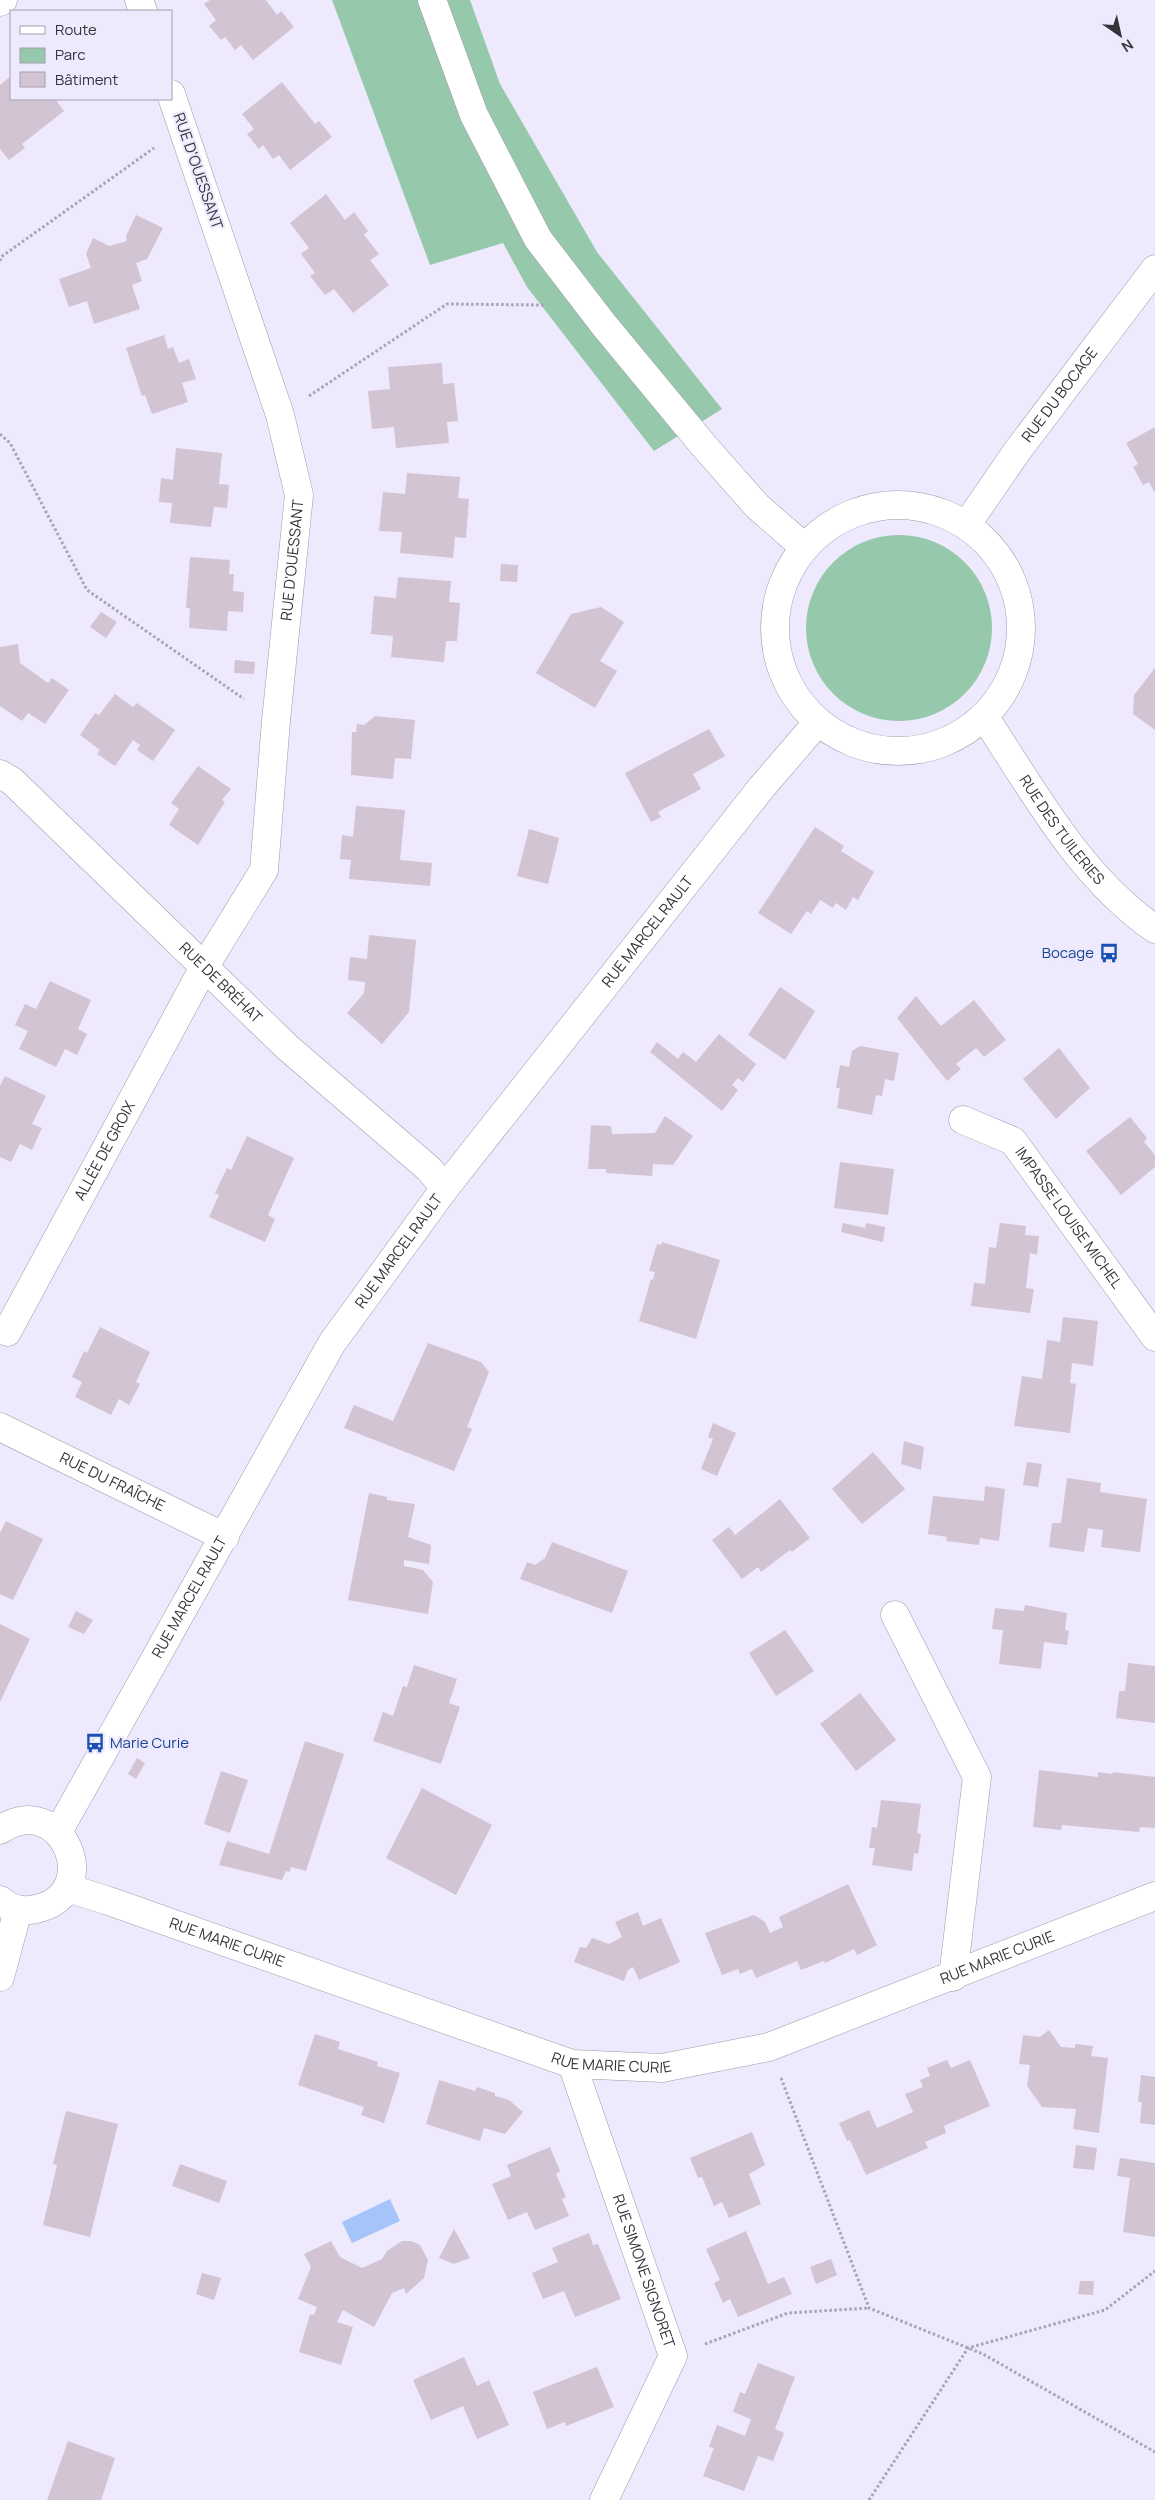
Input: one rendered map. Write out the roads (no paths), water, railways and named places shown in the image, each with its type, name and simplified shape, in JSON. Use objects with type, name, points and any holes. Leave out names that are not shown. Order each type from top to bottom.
[{"type":"street","points":[[432,0],[474,115],[538,238],[588,305],[716,459],[758,506],[804,547]]},
{"type":"street","name":"RUE D'OUESSANT","points":[[172,97],[280,415],[299,494],[276,721],[264,870],[203,969]]},
{"type":"street","name":"RUE DU BOCAGE","points":[[967,524],[1018,450],[1155,269]]},
{"type":"street","points":[[882,504],[926,507],[967,524],[999,555],[1018,595],[1020,612],[1022,638],[1010,681],[984,716],[946,742],[902,752],[857,745],[817,722],[787,684],[774,638],[780,589],[804,547],[839,518],[882,504]]},
{"type":"street","name":"RUE DES TUILERIES","points":[[984,716],[1070,847],[1106,886],[1155,929]]},
{"type":"street","name":"RUE MARCEL RAULT","points":[[58,1832],[332,1343],[445,1188],[762,787],[817,722]]},
{"type":"street","name":"RUE DE BRÉHAT","points":[[0,774],[12,782],[203,969],[287,1047],[429,1169],[445,1188]]},
{"type":"street","name":"ALLÉE DE GROIX","points":[[7,1332],[203,969]]},
{"type":"street","name":"IMPASSE LOUISE MICHEL","points":[[963,1120],[1013,1141],[1155,1337]]},
{"type":"street","name":"RUE DU FRAÎCHE","points":[[0,1427],[224,1537]]},
{"type":"street","points":[[895,1615],[977,1776],[953,1977]]},
{"type":"street","points":[[0,1830],[15,1822],[30,1820],[46,1824],[58,1832],[68,1845],[73,1860],[72,1875],[67,1888],[58,1899],[46,1907],[32,1910],[9,1905],[0,1977]]},
{"type":"street","name":"RUE MARIE CURIE","points":[[67,1888],[106,1900],[572,2064],[662,2068],[769,2047],[953,1977],[1155,1896]]},
{"type":"street","name":"RUE SIMONE SIGNORET","points":[[572,2064],[673,2356],[604,2500]]},
{"type":"water","points":[[390,2199],[400,2221],[352,2243],[342,2222]]},
{"type":"place","name":"Bocage","points":[[1109,953]]},
{"type":"place","name":"Marie Curie","points":[[95,1743]]}]
